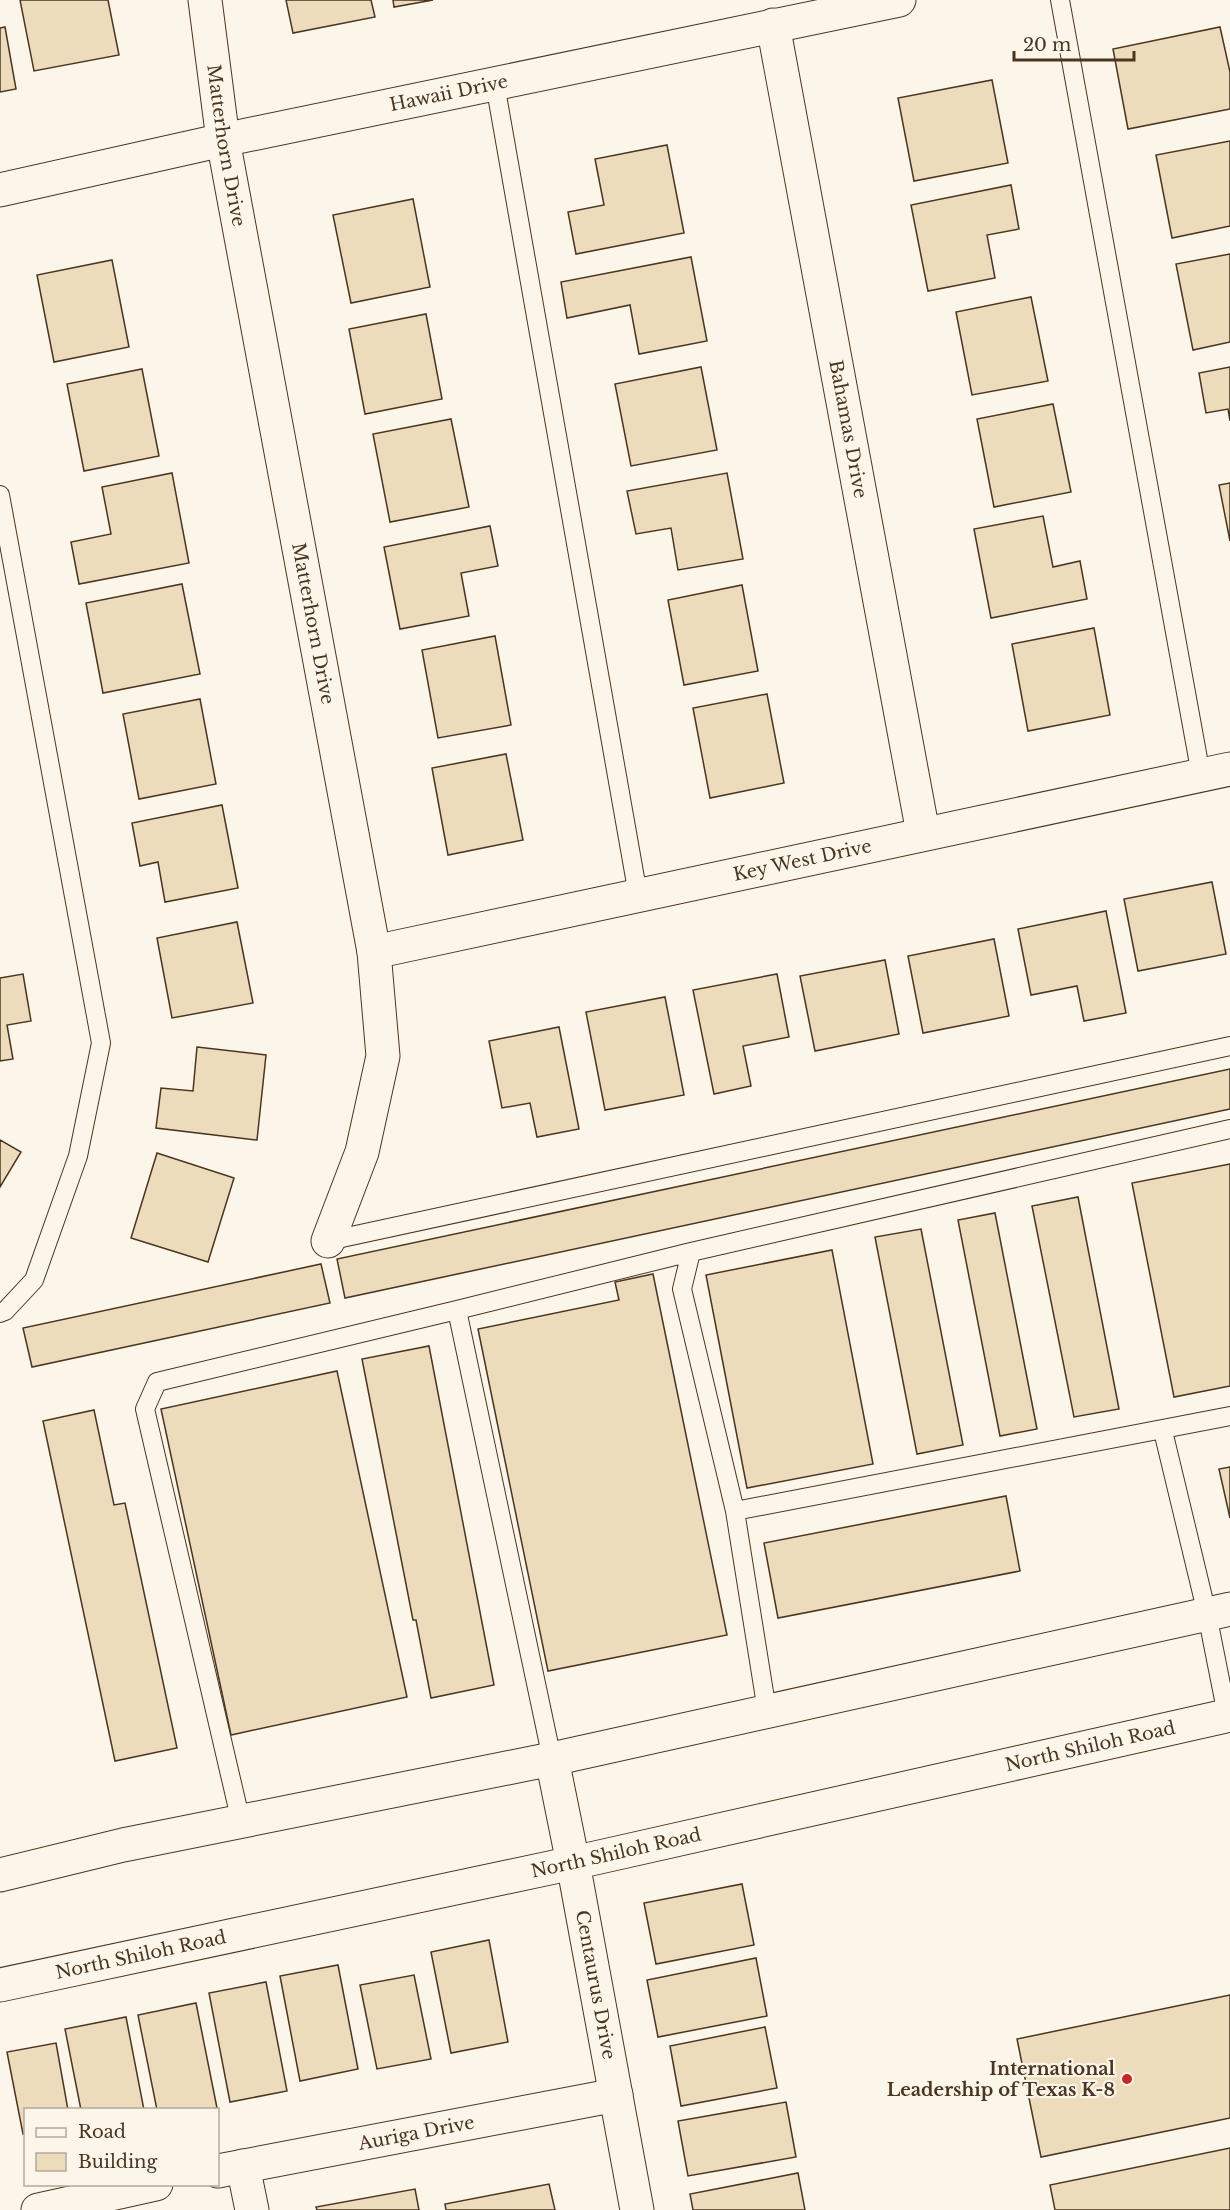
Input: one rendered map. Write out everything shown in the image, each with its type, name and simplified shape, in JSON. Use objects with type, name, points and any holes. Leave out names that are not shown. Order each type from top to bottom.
[{"type":"street","name":"Matterhorn Drive","points":[[205,0],[223,140],[374,952],[383,1056],[362,1152],[328,1241]]},
{"type":"street","name":"Hawaii Drive","points":[[0,190],[223,140],[898,0]]},
{"type":"street","name":"Bahamas Drive","points":[[773,25],[923,833]]},
{"type":"street","name":"Key West Drive","points":[[374,952],[1216,772]]},
{"type":"street","points":[[0,1875],[123,1845],[552,1759],[1218,1611]]},
{"type":"street","name":"North Shiloh Road","points":[[0,1985],[573,1863],[1229,1715]]},
{"type":"street","name":"Centaurus Drive","points":[[552,1759],[637,2210]]},
{"type":"street","name":"Auriga Drive","points":[[230,2168],[616,2095]]},
{"type":"street","points":[[230,2168],[252,2210]]},
{"type":"street","points":[[38,2210],[147,2186]]},
{"type":"lane","points":[[1060,0],[1216,772]]},
{"type":"lane","points":[[495,84],[638,895]]},
{"type":"lane","points":[[0,495],[101,1043],[78,1156],[34,1280],[5,1311],[0,1312]]},
{"type":"lane","points":[[328,1241],[1230,1046]]},
{"type":"lane","points":[[241,1822],[145,1410],[157,1382],[691,1252],[1230,1129]]},
{"type":"lane","points":[[691,1252],[682,1289],[735,1511],[767,1711]]},
{"type":"lane","points":[[457,1310],[552,1759]]},
{"type":"lane","points":[[735,1511],[1162,1431],[1230,1416]]},
{"type":"lane","points":[[1162,1431],[1218,1611],[1229,1715]]},
{"type":"building","points":[[20,0],[108,0],[119,55],[34,71]]},
{"type":"building","points":[[286,0],[371,0],[375,17],[293,33]]},
{"type":"building","points":[[393,0],[433,0],[394,7]]},
{"type":"building","points":[[5,27],[16,89],[0,92],[0,28]]},
{"type":"building","points":[[1220,27],[1230,72],[1230,109],[1128,129],[1113,49]]},
{"type":"building","points":[[992,80],[1008,163],[914,181],[898,98]]},
{"type":"building","points":[[1230,141],[1230,226],[1172,238],[1156,155]]},
{"type":"building","points":[[667,145],[684,233],[576,254],[568,212],[604,205],[595,159]]},
{"type":"building","points":[[1011,185],[1019,229],[987,235],[995,278],[928,291],[911,205]]},
{"type":"building","points":[[413,199],[430,287],[351,303],[333,215]]},
{"type":"building","points":[[1230,254],[1230,342],[1193,350],[1176,264]]},
{"type":"building","points":[[691,257],[707,341],[639,354],[630,305],[567,318],[561,282]]},
{"type":"building","points":[[112,260],[129,347],[54,362],[37,275]]},
{"type":"building","points":[[1031,297],[1048,381],[972,395],[956,312]]},
{"type":"building","points":[[426,314],[442,399],[365,414],[349,329]]},
{"type":"building","points":[[701,367],[717,450],[631,466],[615,384]]},
{"type":"building","points":[[1230,367],[1230,421],[1228,409],[1206,413],[1199,373]]},
{"type":"building","points":[[142,369],[159,456],[84,471],[67,384]]},
{"type":"building","points":[[1053,404],[1071,492],[994,507],[977,419]]},
{"type":"building","points":[[451,419],[469,507],[390,522],[373,434]]},
{"type":"building","points":[[172,473],[189,563],[79,584],[71,542],[111,534],[102,487]]},
{"type":"building","points":[[727,473],[743,559],[678,570],[671,528],[636,534],[627,491]]},
{"type":"building","points":[[1230,483],[1230,541],[1219,485]]},
{"type":"building","points":[[1043,516],[1053,567],[1080,561],[1087,599],[991,618],[974,529]]},
{"type":"building","points":[[490,526],[498,566],[461,573],[469,616],[400,629],[384,547]]},
{"type":"building","points":[[182,584],[200,674],[103,693],[86,603]]},
{"type":"building","points":[[742,585],[758,671],[684,685],[668,600]]},
{"type":"building","points":[[1094,628],[1110,715],[1028,731],[1012,644]]},
{"type":"building","points":[[495,636],[511,725],[438,738],[422,650]]},
{"type":"building","points":[[767,694],[784,783],[710,798],[693,708]]},
{"type":"building","points":[[200,699],[216,784],[139,799],[123,714]]},
{"type":"building","points":[[506,754],[523,840],[448,855],[432,768]]},
{"type":"building","points":[[222,805],[238,888],[165,902],[158,862],[140,866],[132,823]]},
{"type":"building","points":[[1212,882],[1226,954],[1138,971],[1124,899]]},
{"type":"building","points":[[1106,911],[1126,1013],[1084,1021],[1077,986],[1031,995],[1018,929]]},
{"type":"building","points":[[237,922],[253,1003],[172,1018],[157,938]]},
{"type":"building","points":[[994,939],[1009,1016],[923,1033],[908,956]]},
{"type":"building","points":[[885,960],[899,1034],[815,1051],[800,976]]},
{"type":"building","points":[[23,974],[31,1021],[7,1025],[13,1059],[0,1061],[0,978]]},
{"type":"building","points":[[777,974],[789,1037],[743,1046],[751,1086],[714,1094],[693,990]]},
{"type":"building","points":[[665,997],[684,1095],[605,1110],[586,1012]]},
{"type":"building","points":[[559,1027],[579,1129],[537,1137],[530,1103],[502,1108],[489,1041]]},
{"type":"building","points":[[197,1047],[266,1055],[257,1140],[156,1128],[161,1088],[193,1091]]},
{"type":"building","points":[[1230,1069],[1230,1109],[345,1298],[337,1259]]},
{"type":"building","points":[[0,1140],[21,1152],[0,1187]]},
{"type":"building","points":[[157,1153],[234,1178],[208,1262],[131,1238]]},
{"type":"building","points":[[1230,1164],[1230,1386],[1174,1397],[1132,1183]]},
{"type":"building","points":[[1078,1197],[1119,1409],[1074,1417],[1032,1206]]},
{"type":"building","points":[[995,1213],[1037,1429],[1000,1436],[958,1220]]},
{"type":"building","points":[[921,1229],[963,1445],[917,1454],[875,1237]]},
{"type":"building","points":[[832,1250],[873,1464],[747,1488],[706,1275]]},
{"type":"building","points":[[321,1264],[330,1303],[32,1367],[23,1328]]},
{"type":"building","points":[[653,1274],[727,1635],[548,1671],[478,1329],[619,1300],[615,1282]]},
{"type":"building","points":[[429,1346],[494,1685],[431,1698],[416,1620],[413,1620],[362,1359]]},
{"type":"building","points":[[337,1371],[407,1697],[231,1735],[161,1409]]},
{"type":"building","points":[[94,1410],[114,1505],[125,1503],[177,1748],[115,1761],[43,1421]]},
{"type":"building","points":[[1230,1467],[1230,1518],[1219,1469]]},
{"type":"building","points":[[1006,1496],[1020,1571],[778,1618],[764,1543]]},
{"type":"building","points":[[742,1884],[754,1945],[656,1964],[644,1903]]},
{"type":"building","points":[[489,1940],[508,2042],[451,2053],[431,1952]]},
{"type":"building","points":[[756,1958],[767,2016],[658,2037],[647,1980]]},
{"type":"building","points":[[338,1965],[358,2069],[300,2081],[280,1976]]},
{"type":"building","points":[[414,1975],[431,2059],[377,2069],[360,1985]]},
{"type":"building","points":[[266,1982],[287,2091],[230,2102],[209,1993]]},
{"type":"building","name":"International Leadership of Texas K-8","points":[[1230,1995],[1230,2118],[1041,2157],[1017,2039]]},
{"type":"building","points":[[196,2003],[217,2108],[157,2108],[138,2015]]},
{"type":"building","points":[[126,2017],[144,2108],[81,2108],[65,2029]]},
{"type":"building","points":[[765,2027],[777,2088],[681,2106],[670,2046]]},
{"type":"building","points":[[56,2043],[68,2108],[24,2108],[24,2134],[23,2134],[7,2052]]},
{"type":"building","points":[[786,2102],[796,2157],[688,2176],[678,2121]]},
{"type":"building","points":[[1230,2148],[1230,2210],[1055,2210],[1050,2185]]},
{"type":"building","points":[[798,2173],[805,2210],[693,2210],[690,2194]]},
{"type":"building","points":[[549,2184],[555,2210],[446,2210],[445,2204]]},
{"type":"building","points":[[415,2189],[419,2210],[317,2210],[316,2207]]},
{"type":"place","name":"International Leadership of Texas K-8","points":[[1127,2079]]}]
